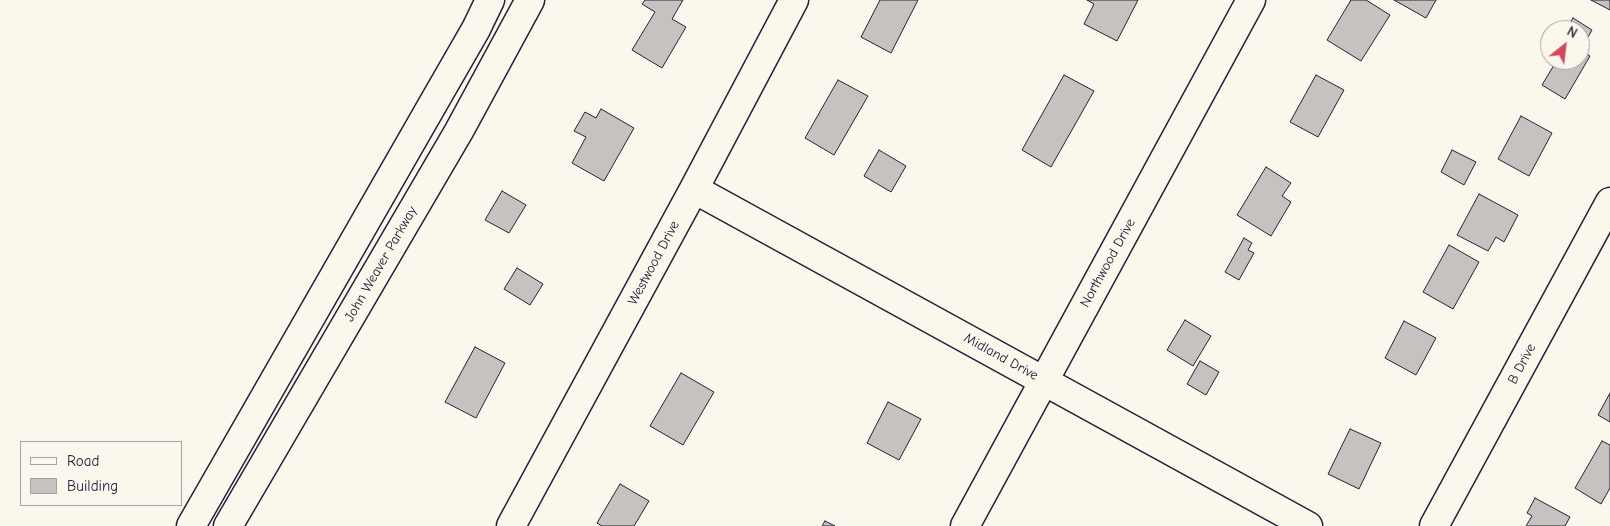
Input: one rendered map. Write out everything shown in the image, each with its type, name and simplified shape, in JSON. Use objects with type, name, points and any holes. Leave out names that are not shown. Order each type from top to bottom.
[{"type":"street","points":[[191,526],[435,101],[490,0]]},
{"type":"street","name":"John Weaver Parkway","points":[[228,526],[458,131],[530,0]]},
{"type":"street","name":"Westwood Drive","points":[[512,526],[794,0]]},
{"type":"street","name":"Northwood Drive","points":[[965,526],[1251,0]]},
{"type":"street","name":"Midland Drive","points":[[694,188],[1308,526]]},
{"type":"street","name":"B Drive","points":[[1434,526],[1610,202]]},
{"type":"building","points":[[645,0],[683,0],[672,19],[686,27],[662,68],[632,50],[655,12],[642,4]]},
{"type":"building","points":[[880,0],[918,0],[891,53],[861,37]]},
{"type":"building","points":[[1087,0],[1138,0],[1117,41],[1084,24],[1094,4]]},
{"type":"building","points":[[1351,0],[1366,0],[1390,15],[1361,61],[1327,40]]},
{"type":"building","points":[[1394,0],[1436,0],[1426,18]]},
{"type":"building","points":[[1591,0],[1610,0],[1610,10]]},
{"type":"building","points":[[1551,70],[1582,70],[1565,99],[1542,85]]},
{"type":"building","points":[[1064,75],[1094,91],[1051,167],[1022,150]]},
{"type":"building","points":[[1316,75],[1344,90],[1318,137],[1290,122]]},
{"type":"building","points":[[838,80],[868,96],[834,155],[805,138]]},
{"type":"building","points":[[601,109],[634,128],[604,181],[572,163],[586,137],[574,131],[585,112],[596,118]]},
{"type":"building","points":[[1521,116],[1552,133],[1529,176],[1498,159]]},
{"type":"building","points":[[879,150],[906,166],[891,192],[864,176]]},
{"type":"building","points":[[1452,150],[1476,162],[1464,185],[1441,172]]},
{"type":"building","points":[[1266,167],[1291,183],[1282,196],[1291,202],[1271,236],[1237,215]]},
{"type":"building","points":[[502,191],[526,205],[509,233],[485,220]]},
{"type":"building","points":[[1479,194],[1518,215],[1504,242],[1496,237],[1488,251],[1457,235]]},
{"type":"building","points":[[1244,238],[1252,243],[1248,250],[1254,253],[1239,280],[1225,272]]},
{"type":"building","points":[[1449,245],[1479,262],[1453,309],[1423,292]]},
{"type":"building","points":[[517,268],[543,284],[530,305],[504,289]]},
{"type":"building","points":[[1185,320],[1211,336],[1193,366],[1167,350]]},
{"type":"building","points":[[1404,321],[1436,338],[1416,375],[1385,358]]},
{"type":"building","points":[[475,347],[505,363],[476,418],[445,402]]},
{"type":"building","points":[[1200,361],[1219,372],[1206,395],[1187,384]]},
{"type":"building","points":[[681,373],[714,392],[683,445],[650,426]]},
{"type":"building","points":[[1610,393],[1610,422],[1598,415]]},
{"type":"building","points":[[888,402],[921,419],[899,460],[867,443]]},
{"type":"building","points":[[1350,429],[1381,443],[1359,489],[1328,474]]},
{"type":"building","points":[[1602,441],[1610,445],[1610,488],[1601,504],[1575,488]]},
{"type":"building","points":[[620,484],[649,501],[634,526],[602,526],[597,523]]},
{"type":"building","points":[[1535,498],[1570,517],[1565,526],[1526,526],[1532,516],[1527,513]]},
{"type":"building","points":[[825,521],[835,526],[822,526]]}]
